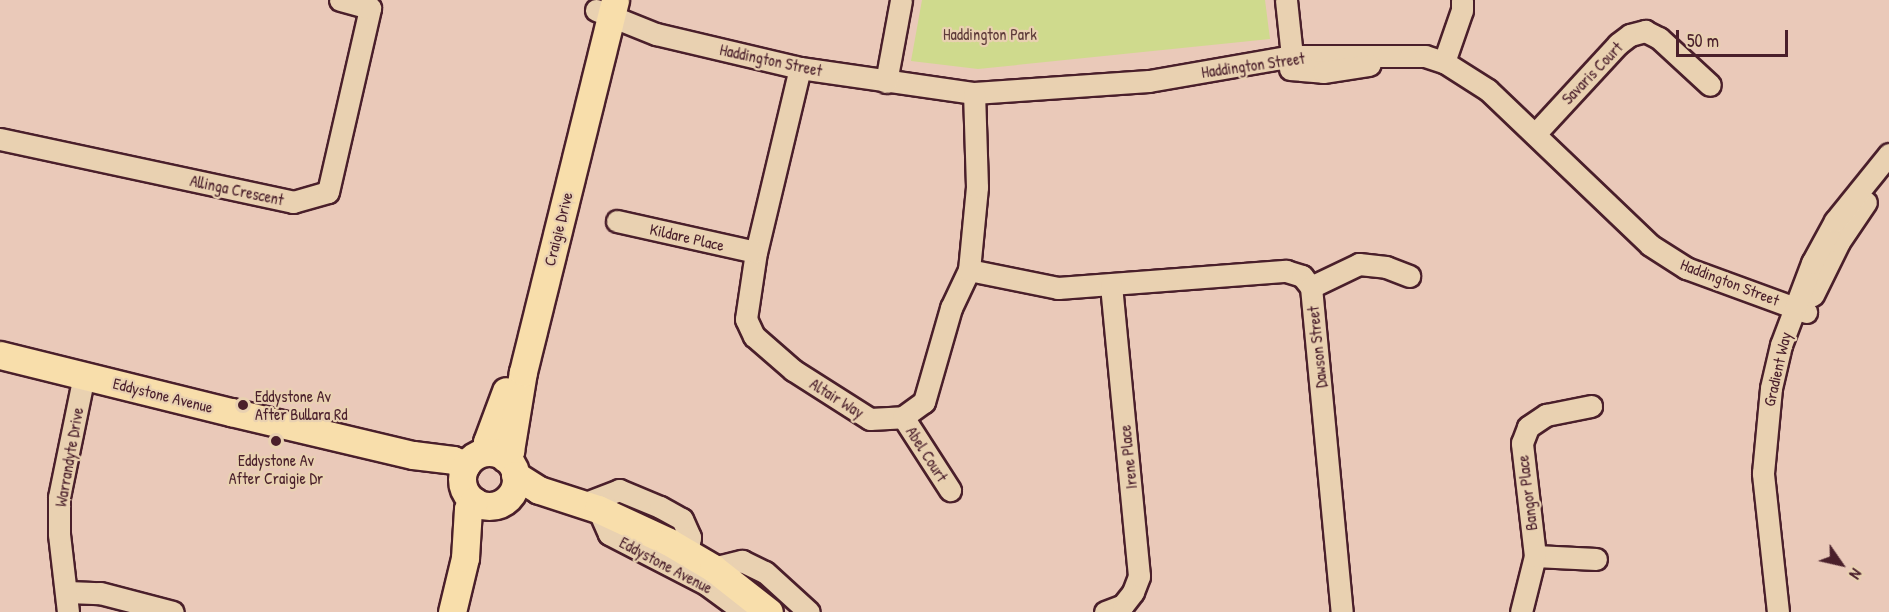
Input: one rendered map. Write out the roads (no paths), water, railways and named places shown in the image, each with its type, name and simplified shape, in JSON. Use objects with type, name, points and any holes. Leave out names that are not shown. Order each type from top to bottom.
[{"type":"main road","name":"Craigie Drive","points":[[464,612],[487,480],[487,442],[503,402],[547,217],[559,148],[603,15]]},
{"type":"main road","name":"Eddystone Avenue","points":[[0,355],[82,383]]},
{"type":"main road","name":"Eddystone Avenue","points":[[0,369],[231,412],[413,455],[453,460],[487,480],[539,490],[591,507],[669,542],[713,568],[769,612]]},
{"type":"main road","name":"Craigie Drive","points":[[452,612],[465,558],[468,509],[487,480]]},
{"type":"street","name":"Allinga Crescent","points":[[0,140],[293,202],[328,192],[370,8],[340,0]]},
{"type":"street","points":[[886,82],[901,0]]},
{"type":"street","points":[[1286,0],[1292,56]]},
{"type":"street","points":[[1149,81],[1158,85],[1257,78],[1297,68],[1323,72],[1408,62],[1453,67],[1462,0]]},
{"type":"street","name":"Haddington Street","points":[[603,15],[656,34],[800,68],[974,93],[1149,81],[1292,56],[1387,54],[1425,56],[1453,67],[1488,90],[1650,245],[1686,268],[1800,309]]},
{"type":"street","name":"Savaris Court","points":[[1535,134],[1618,44],[1630,35],[1645,31],[1659,38],[1710,85]]},
{"type":"street","name":"Altair Way","points":[[800,68],[756,252],[746,319],[754,336],[793,370],[870,419],[903,417]]},
{"type":"street","points":[[903,417],[924,402],[951,308],[969,270],[977,187],[974,93]]},
{"type":"street","name":"Gradient Way","points":[[1792,612],[1778,492],[1778,437],[1800,309],[1812,262],[1835,221],[1888,161]]},
{"type":"street","name":"Kildare Place","points":[[617,221],[756,252]]},
{"type":"street","points":[[1311,287],[1359,264],[1386,267],[1409,276]]},
{"type":"street","name":"Dawson Street","points":[[969,270],[1058,288],[1286,271],[1302,276],[1311,287],[1342,612]]},
{"type":"street","name":"Irene Place","points":[[1105,612],[1123,605],[1134,592],[1139,576],[1111,285]]},
{"type":"street","name":"Gradient Way","points":[[1778,612],[1765,510],[1765,431],[1771,388],[1783,337],[1800,309]]},
{"type":"street","name":"Warrandyte Drive","points":[[67,602],[59,534],[59,497],[82,383]]},
{"type":"street","name":"Bangor Place","points":[[1521,612],[1535,556],[1522,443],[1528,427],[1546,415],[1591,406]]},
{"type":"street","name":"Abel Court","points":[[903,417],[950,490]]},
{"type":"street","name":"Eddystone Avenue","points":[[591,507],[609,534],[706,584],[744,612]]},
{"type":"street","points":[[1535,556],[1596,558]]},
{"type":"street","name":"Eddystone Avenue","points":[[713,568],[742,561],[765,572],[809,612]]},
{"type":"street","points":[[67,602],[100,593],[173,612]]},
{"type":"place","name":"Eddystone Av After Bullara Rd","points":[[243,405]]},
{"type":"place","name":"Eddystone Av After Craigie Dr","points":[[276,441]]},
{"type":"park label","name":"Haddington Park","points":[[990,34]]}]
